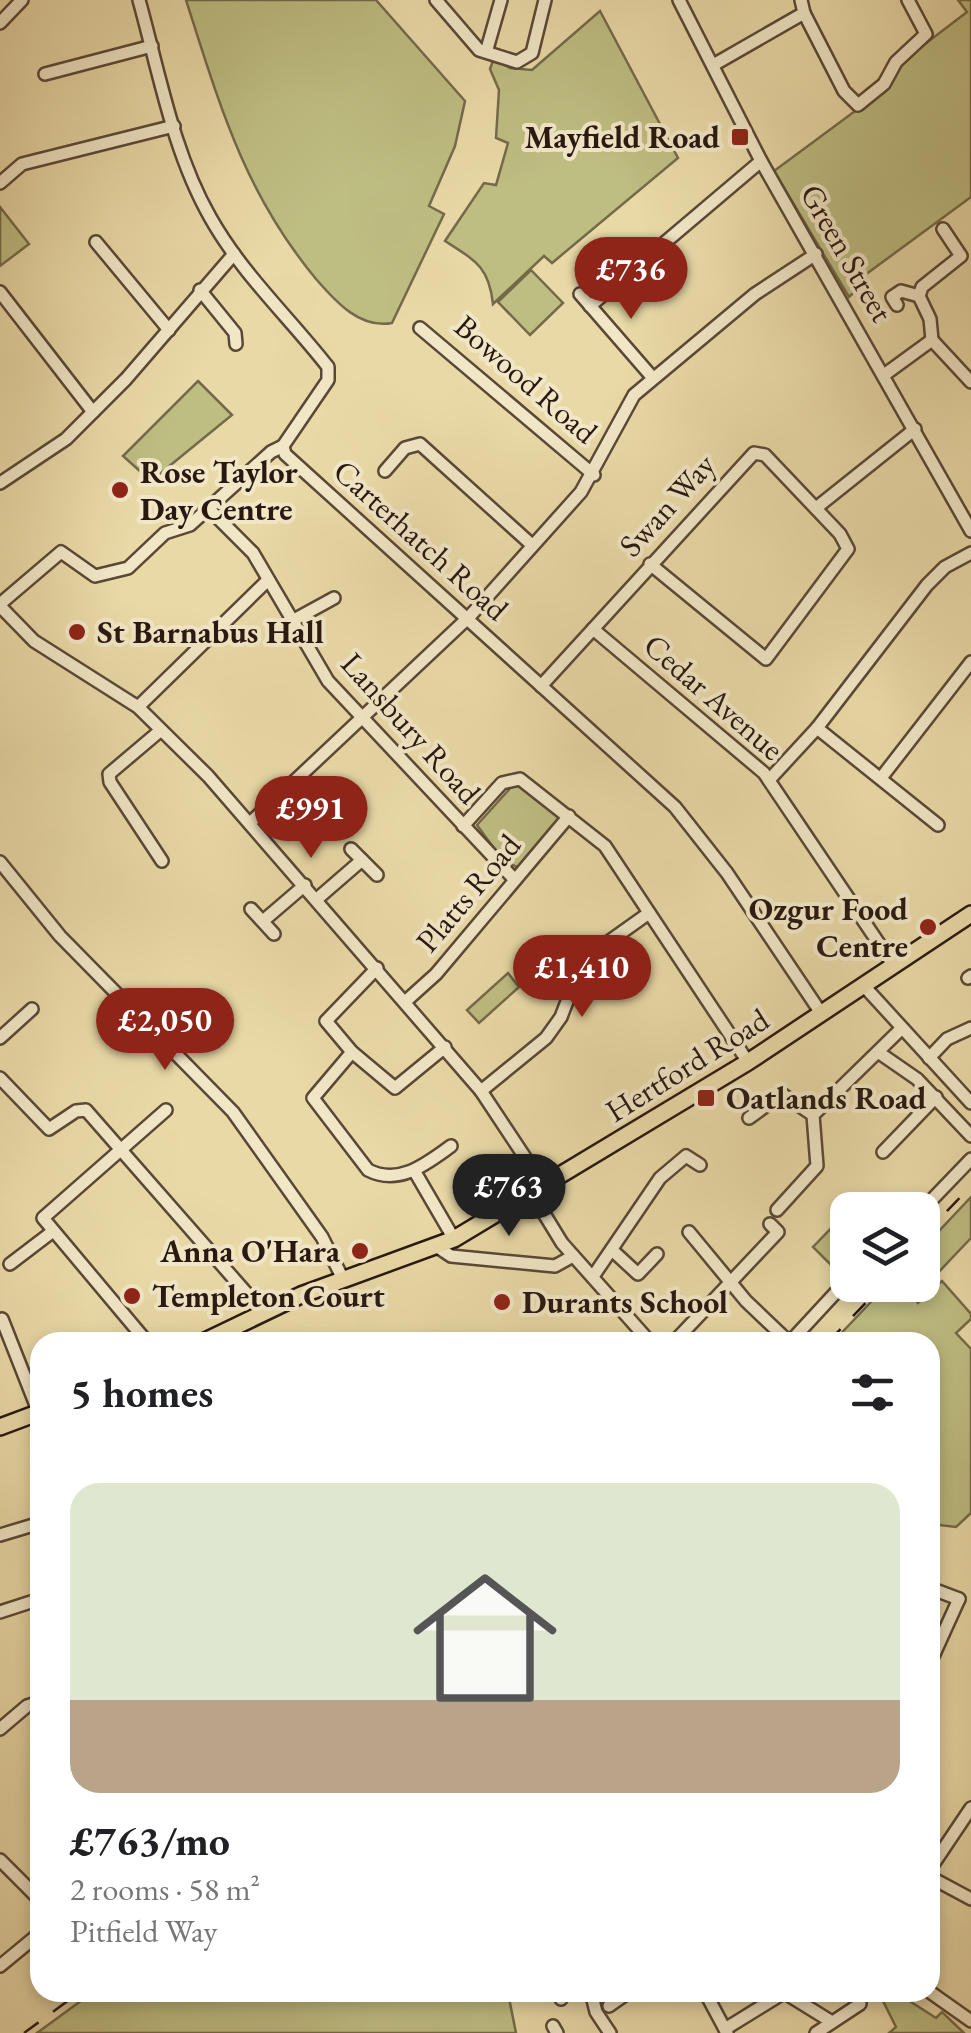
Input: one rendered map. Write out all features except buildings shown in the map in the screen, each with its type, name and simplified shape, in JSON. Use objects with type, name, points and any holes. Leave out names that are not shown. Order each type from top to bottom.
[{"type":"main road","name":"Hertford Road","points":[[223,1332],[343,1279],[439,1248],[748,1062],[971,914]]},
{"type":"main road","points":[[0,1427],[30,1415]]},
{"type":"street","points":[[0,23],[22,0]]},
{"type":"street","points":[[138,0],[193,184],[234,254],[329,371],[328,380],[283,446],[270,452],[190,525],[166,534],[118,574],[95,576],[61,552],[52,555],[0,605],[34,642],[138,707],[305,885],[481,1091],[573,1256],[594,1274],[642,1332]]},
{"type":"street","points":[[436,0],[479,50],[487,49],[517,62],[528,58],[545,0]]},
{"type":"street","points":[[487,49],[501,0]]},
{"type":"street","name":"Green Street","points":[[679,0],[715,64],[761,161],[971,530]]},
{"type":"street","points":[[715,64],[803,6],[844,91],[858,104],[884,84],[896,62],[926,34],[908,0]]},
{"type":"street","points":[[44,74],[152,46]]},
{"type":"street","points":[[0,184],[22,164],[174,126]]},
{"type":"street","points":[[590,306],[761,161]]},
{"type":"street","points":[[942,228],[961,256],[922,287],[919,296],[930,319],[932,340],[966,364],[971,382]]},
{"type":"street","points":[[96,242],[169,330]]},
{"type":"street","points":[[0,483],[66,439],[234,254]]},
{"type":"street","points":[[250,823],[362,718],[532,546],[594,474],[634,394],[755,294],[816,254]]},
{"type":"street","points":[[200,290],[235,333],[236,344]]},
{"type":"street","points":[[897,305],[892,297],[901,291],[919,296]]},
{"type":"street","points":[[0,292],[92,412]]},
{"type":"street","points":[[580,294],[652,377]]},
{"type":"street","name":"Bowood Road","points":[[420,328],[594,474]]},
{"type":"street","points":[[884,375],[932,340]]},
{"type":"street","points":[[816,508],[915,429]]},
{"type":"street","points":[[385,471],[405,448],[420,444],[532,546]]},
{"type":"street","name":"Carterhatch Road","points":[[283,446],[289,457],[696,830],[821,1014]]},
{"type":"street","name":"Swan Way","points":[[541,686],[650,564],[754,454],[765,456],[847,544],[846,554],[766,659],[650,564]]},
{"type":"street","name":"Lansbury Road","points":[[208,508],[253,553],[319,670],[516,880]]},
{"type":"street","points":[[769,780],[817,728],[927,585],[945,566],[971,553]]},
{"type":"street","points":[[138,707],[268,580]]},
{"type":"street","points":[[292,621],[334,598]]},
{"type":"street","name":"Cedar Avenue","points":[[593,628],[718,730],[769,780],[892,963]]},
{"type":"street","points":[[880,778],[971,662]]},
{"type":"street","points":[[817,728],[938,826]]},
{"type":"street","points":[[162,730],[110,774],[110,782],[162,862]]},
{"type":"street","points":[[463,826],[511,779],[520,779],[605,846],[748,1062]]},
{"type":"street","name":"Platts Road","points":[[406,1001],[436,974],[568,816]]},
{"type":"street","points":[[352,849],[377,876]]},
{"type":"street","points":[[317,899],[362,860]]},
{"type":"street","points":[[0,862],[60,936],[233,1112],[322,1237],[343,1279]]},
{"type":"street","points":[[263,921],[305,885]]},
{"type":"street","points":[[251,909],[274,934]]},
{"type":"street","points":[[481,1091],[558,1024],[583,960],[649,912]]},
{"type":"street","points":[[377,968],[326,1021],[352,1052],[395,1088],[444,1047]]},
{"type":"street","points":[[864,986],[971,1103]]},
{"type":"street","points":[[0,1038],[32,1010]]},
{"type":"street","points":[[814,1114],[902,1028]]},
{"type":"street","points":[[929,1058],[947,1040],[971,1028]]},
{"type":"street","points":[[352,1052],[316,1090],[316,1106],[368,1170],[377,1175],[415,1172],[451,1146]]},
{"type":"street","points":[[878,1052],[936,1096],[971,1136]]},
{"type":"street","points":[[0,1078],[49,1129],[76,1110],[86,1110],[263,1312]]},
{"type":"street","points":[[749,1118],[782,1094],[814,1114]]},
{"type":"street","points":[[883,1152],[936,1096]]},
{"type":"street","points":[[137,1332],[43,1218],[166,1110]]},
{"type":"street","points":[[776,1210],[820,1167],[814,1114]]},
{"type":"street","points":[[594,1274],[660,1178],[686,1156],[700,1165]]},
{"type":"street","points":[[939,1192],[971,1159]]},
{"type":"street","points":[[415,1172],[454,1239]]},
{"type":"street","points":[[684,1332],[778,1232],[770,1224]]},
{"type":"street","points":[[10,1264],[52,1232]]},
{"type":"street","points":[[688,1232],[779,1332]]},
{"type":"street","points":[[439,1248],[451,1256],[555,1266],[573,1256]]},
{"type":"street","points":[[612,1250],[638,1274],[657,1254]]},
{"type":"street","points":[[798,1332],[830,1299]]},
{"type":"street","points":[[2,1319],[30,1389]]},
{"type":"street","points":[[0,1534],[30,1526]]},
{"type":"street","points":[[940,1591],[965,1597],[940,1644]]},
{"type":"street","points":[[0,1612],[30,1602]]},
{"type":"street","points":[[0,1729],[30,1706]]},
{"type":"street","points":[[940,1854],[971,1808]]},
{"type":"street","points":[[0,1860],[30,1890]]},
{"type":"street","points":[[940,1882],[971,1899]]},
{"type":"street","points":[[0,1966],[30,1941]]},
{"type":"street","points":[[940,1999],[970,2019]]},
{"type":"street","points":[[595,2002],[606,2032]]},
{"type":"street","points":[[609,2006],[613,2002]]},
{"type":"street","points":[[693,2008],[699,2002]]},
{"type":"street","points":[[709,2002],[726,2031],[771,2002]]},
{"type":"street","points":[[800,2002],[832,2022]]},
{"type":"street","points":[[816,2033],[860,2004]]},
{"type":"shaded area","points":[[186,0],[376,0],[465,101],[455,146],[429,206],[444,214],[392,323],[369,322],[340,305],[316,279],[270,214],[237,147]]},
{"type":"shaded area","points":[[958,0],[971,0],[971,197],[865,275],[867,280],[849,297],[774,171],[889,86],[904,60],[967,12]]},
{"type":"shaded area","points":[[600,11],[678,158],[552,263],[544,256],[493,304],[488,281],[479,266],[445,241],[484,183],[496,185],[508,143],[496,138],[499,90],[490,69],[494,58],[510,68],[532,70]]},
{"type":"shaded area","points":[[0,207],[29,244],[0,266]]},
{"type":"shaded area","points":[[531,270],[563,303],[530,335],[498,302]]},
{"type":"shaded area","points":[[198,381],[232,415],[151,481],[123,456]]},
{"type":"shaded area","points":[[513,785],[520,785],[563,818],[520,869],[501,858],[477,825]]},
{"type":"shaded area","points":[[508,973],[519,987],[479,1023],[467,1010]]},
{"type":"shaded area","points":[[971,1197],[971,1238],[940,1271],[940,1230]]},
{"type":"shaded area","points":[[830,1229],[830,1264],[813,1247]]},
{"type":"shaded area","points":[[942,1281],[971,1314],[971,1319],[956,1333],[971,1349],[971,1513],[956,1527],[940,1525],[940,1332],[842,1332],[871,1302],[940,1302]]},
{"type":"shaded area","points":[[79,2002],[510,2002],[516,2033],[37,2033]]},
{"type":"shaded area","points":[[884,2002],[911,2002],[936,2018],[942,2012],[964,2033],[889,2033],[896,2027]]},
{"type":"railway","points":[[940,1218],[971,1186]]},
{"type":"railway","points":[[838,1332],[867,1302]]},
{"type":"railway","points":[[24,2033],[66,2002]]},
{"type":"place","name":"Mayfield Road","points":[[740,137]]},
{"type":"place","name":"Rose Taylor Day Centre","points":[[120,490]]},
{"type":"place","name":"St Barnabus Hall","points":[[77,632]]},
{"type":"place","name":"Ozgur Food Centre","points":[[928,927]]},
{"type":"place","name":"Oatlands Road","points":[[706,1098]]},
{"type":"place","name":"Anna O'Hara","points":[[360,1251]]},
{"type":"place","name":"Templeton Court","points":[[132,1296]]},
{"type":"place","name":"Durants School","points":[[502,1302]]}]
